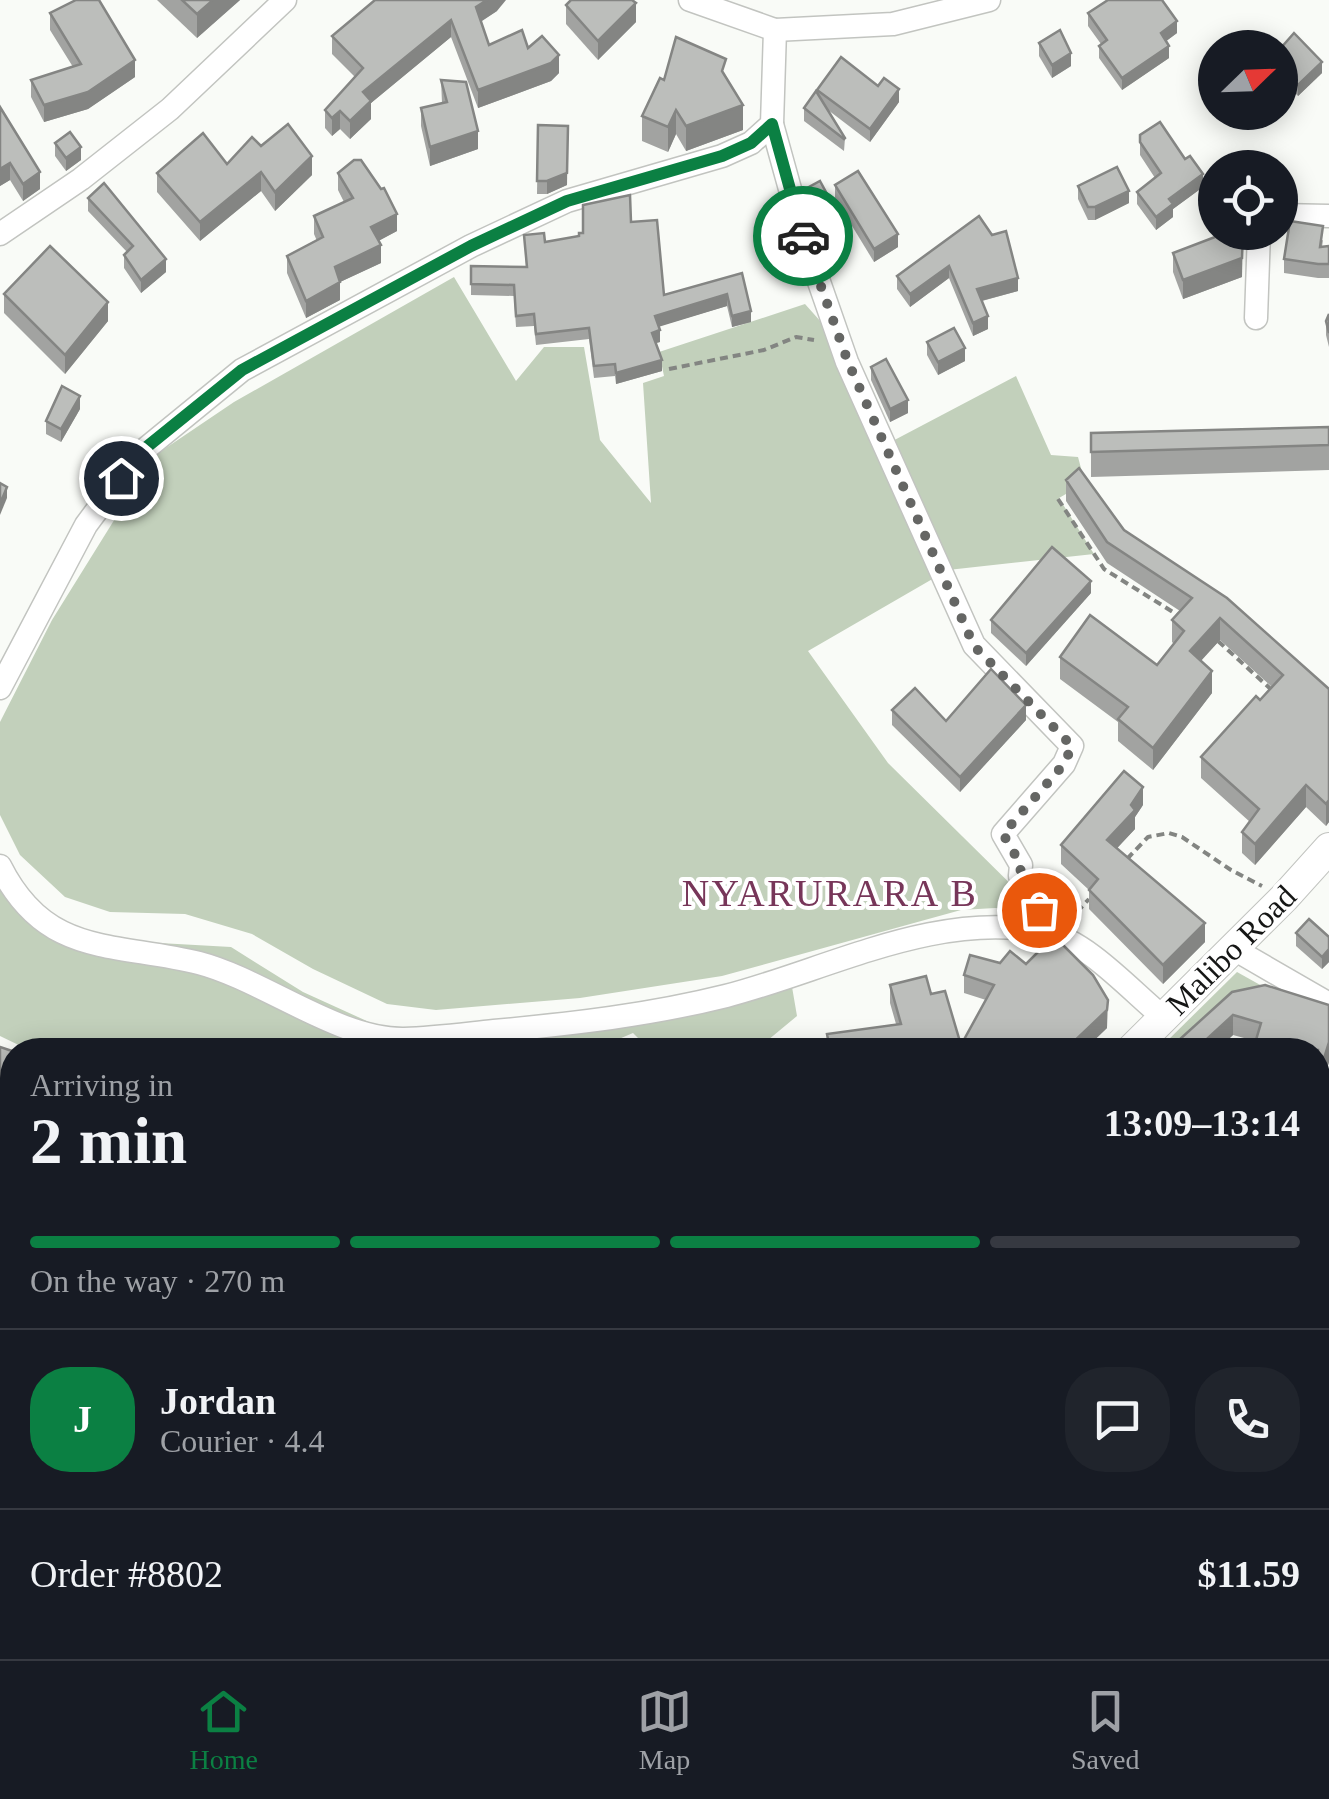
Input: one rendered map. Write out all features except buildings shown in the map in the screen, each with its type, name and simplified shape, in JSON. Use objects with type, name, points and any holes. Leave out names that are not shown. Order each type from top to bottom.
[{"type":"street","points":[[0,234],[170,110],[285,0]]},
{"type":"street","points":[[690,0],[775,30],[893,24],[989,0]]},
{"type":"street","points":[[775,30],[772,124],[803,236],[848,362],[974,646],[1072,746],[1064,764],[1003,834],[1021,865],[1020,876],[1052,934]]},
{"type":"street","points":[[0,688],[86,524],[138,454],[242,370],[471,246],[567,201],[722,156],[751,143],[772,124]]},
{"type":"street","points":[[1298,215],[1329,216]]},
{"type":"street","points":[[1256,318],[1258,250]]},
{"type":"street","name":"Malibo Road","points":[[1143,1038],[1329,848]]},
{"type":"street","points":[[0,866],[10,888],[36,919],[70,938],[224,971],[362,1032],[395,1038]]},
{"type":"street","points":[[412,1038],[584,1023],[727,996],[842,956],[972,927],[1010,927],[1052,934],[1082,950],[1164,1018]]},
{"type":"street","points":[[1234,948],[1329,1004]]},
{"type":"path","points":[[669,369],[764,350],[796,336],[817,340],[848,362]]},
{"type":"path","points":[[1058,499],[1104,570],[1188,620]]},
{"type":"path","points":[[1215,638],[1283,702]]},
{"type":"path","points":[[1120,867],[1148,838],[1170,833],[1182,836],[1231,870],[1284,898]]},
{"type":"path","points":[[1077,912],[1098,889]]},
{"type":"green space","points":[[454,277],[516,381],[544,347],[584,347],[600,440],[651,503],[643,383],[664,376],[659,352],[805,304],[830,332],[885,445],[1016,376],[1051,455],[1078,457],[1085,483],[1059,498],[1094,554],[948,570],[808,651],[888,763],[1038,911],[961,910],[722,976],[580,998],[436,1010],[387,1004],[252,934],[185,914],[110,912],[65,897],[20,855],[0,815],[0,722],[52,620],[154,456],[234,402]]},
{"type":"green space","points":[[0,867],[24,907],[88,939],[231,947],[303,992],[391,1032],[576,1017],[791,981],[797,1016],[770,1038],[638,1038],[633,1033],[621,1038],[0,1036]]},
{"type":"green space","points":[[1237,972],[1271,991],[1203,1038],[1170,1038]]},
{"type":"way so far","points":[[803,236],[848,362],[974,646],[1072,746],[1064,764],[1003,834],[1039,910]]},
{"type":"district","name":"NYARURARA B","points":[[830,893]]},
{"type":"route","points":[[121,478],[138,454],[242,370],[471,246],[567,201],[722,156],[751,143],[772,124],[803,236]]}]
